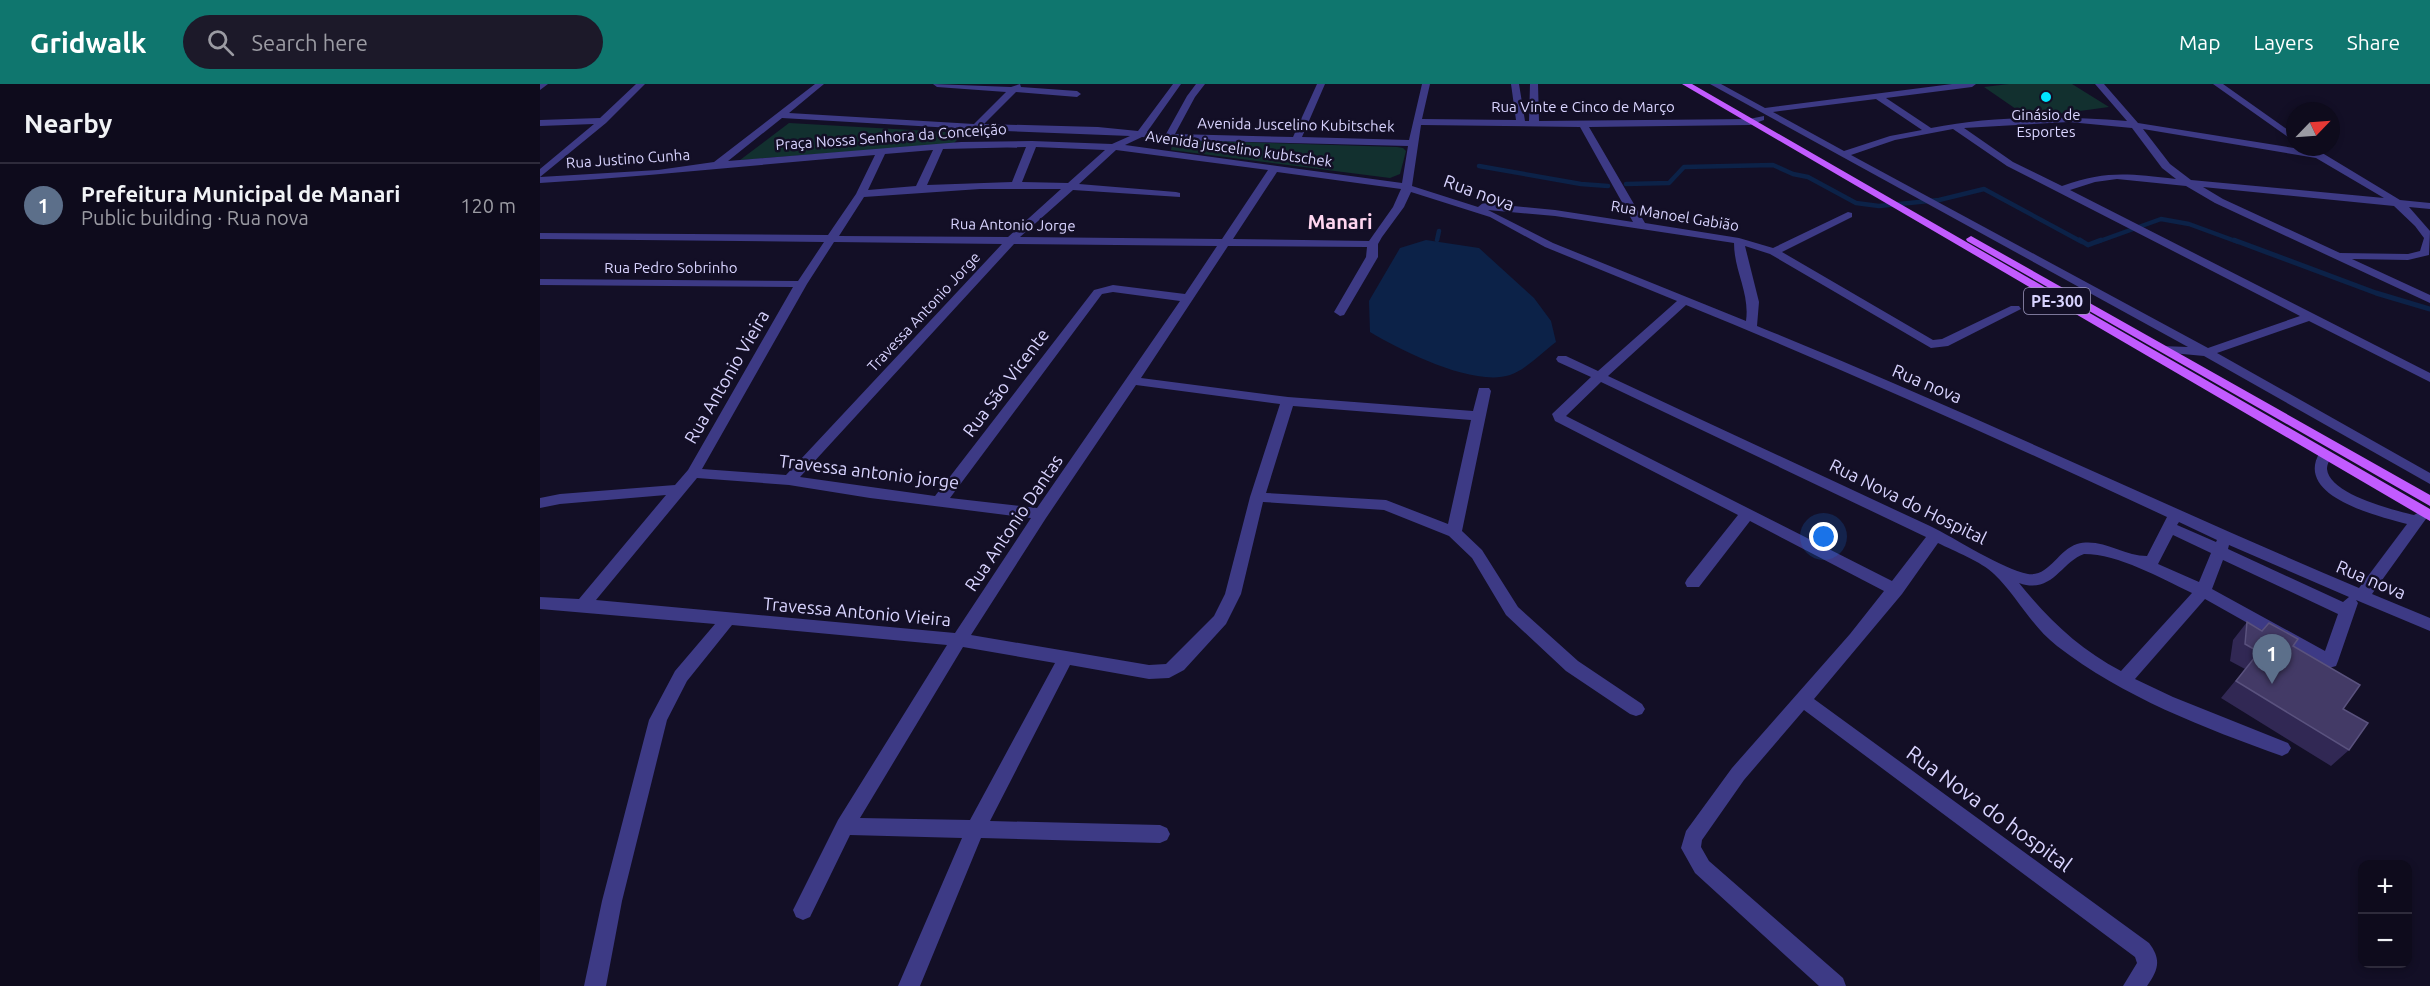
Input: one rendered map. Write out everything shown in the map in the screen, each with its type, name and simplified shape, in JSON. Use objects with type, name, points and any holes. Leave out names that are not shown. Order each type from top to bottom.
[{"type":"main road","name":"PE-300","points":[[1686,84],[1757,116],[2325,455],[2386,482]]},
{"type":"main road","name":"PE-300","points":[[1702,84],[2165,349],[2386,482],[2425,513]]},
{"type":"street","points":[[540,87],[544,84]]},
{"type":"street","points":[[540,174],[603,121],[641,84]]},
{"type":"street","points":[[717,165],[820,84]]},
{"type":"street","points":[[937,84],[1017,86],[1077,94]]},
{"type":"street","points":[[1114,147],[1142,134],[1177,84]]},
{"type":"street","points":[[1160,152],[1171,137],[1191,96],[1201,84]]},
{"type":"street","points":[[1296,139],[1321,84]]},
{"type":"street","points":[[1340,312],[1372,257],[1373,244],[1378,232],[1400,207],[1412,162],[1416,122],[1426,84]]},
{"type":"street","points":[[1515,84],[1521,123]]},
{"type":"street","points":[[1534,84],[1534,123]]},
{"type":"street","points":[[1714,84],[1757,116],[1845,154],[2107,299],[2208,351],[2430,479]]},
{"type":"street","name":"Rua Vinte e Cinco de Março","points":[[1416,122],[1583,124],[1757,116],[1972,84]]},
{"type":"street","points":[[2099,84],[2136,125],[2166,166],[2185,181],[2218,201],[2430,299]]},
{"type":"street","points":[[2217,84],[2286,133]]},
{"type":"street","points":[[961,146],[975,127],[1017,86]]},
{"type":"street","points":[[1168,94],[1191,96]]},
{"type":"street","points":[[1879,97],[1930,131]]},
{"type":"street","name":"Avenida Juscelino Kubitschek","points":[[778,115],[1171,137],[1413,143]]},
{"type":"street","points":[[1845,154],[1893,138],[1955,126],[2069,119],[2136,125],[2286,150]]},
{"type":"street","points":[[540,123],[603,121]]},
{"type":"street","name":"Rua Vinte e Cinco de Março","points":[[1583,124],[1640,224]]},
{"type":"street","points":[[1955,126],[2010,164],[2430,378]]},
{"type":"street","points":[[1017,184],[1032,144]]},
{"type":"street","name":"Praça Nossa Senhora da Conceição","points":[[717,165],[939,147],[1067,145]]},
{"type":"street","name":"Avenida juscelino kubtschek","points":[[1067,145],[1160,152],[1406,187]]},
{"type":"street","points":[[921,187],[939,147]]},
{"type":"street","name":"Travessa Antonio Jorge","points":[[789,480],[1012,240],[1114,147]]},
{"type":"street","name":"Rua Antonio Vieira","points":[[583,605],[693,473],[801,284],[861,194],[881,153]]},
{"type":"street","points":[[2320,156],[2396,203],[2424,228],[2429,238],[2425,253],[2408,257],[2335,255]]},
{"type":"street","name":"Rua Justino Cunha","points":[[540,180],[658,174],[717,165]]},
{"type":"street","name":"Rua Antonio Dantas","points":[[804,910],[845,825],[959,640],[1041,514],[1275,168]]},
{"type":"street","points":[[2061,190],[2105,177],[2185,181],[2430,206]]},
{"type":"street","points":[[861,194],[921,187],[1017,184],[1074,185],[1176,195]]},
{"type":"street","name":"Rua nova","points":[[1406,187],[1494,215],[1549,245],[2020,443],[2172,522],[2198,539],[2222,545],[2358,594],[2430,625]]},
{"type":"street","name":"Rua Manoel Gabião","points":[[1465,205],[1533,210],[1739,240],[1774,252],[1927,342],[1938,345],[2016,309]]},
{"type":"street","points":[[1774,252],[1848,215]]},
{"type":"street","name":"Rua Antonio Jorge","points":[[540,236],[1373,244]]},
{"type":"street","points":[[1739,240],[1741,265],[1752,295],[1754,308],[1751,328]]},
{"type":"street","name":"Rua Pedro Sobrinho","points":[[540,282],[801,284]]},
{"type":"street","name":"Rua São Vicente","points":[[940,501],[1094,296],[1104,289],[1188,298]]},
{"type":"street","points":[[1684,301],[1559,414],[1560,417],[1572,426],[1748,513],[1896,590]]},
{"type":"street","points":[[2165,349],[2208,351],[2309,317]]},
{"type":"street","name":"Rua Nova do Hospital","points":[[1562,359],[1601,375],[1936,535],[1998,568],[2028,580],[2051,573],[2074,550],[2084,548],[2103,551],[2124,560],[2141,563],[2203,591],[2330,661]]},
{"type":"street","points":[[1133,381],[1288,401],[1478,416]]},
{"type":"street","points":[[1454,532],[1484,391]]},
{"type":"street","points":[[1288,401],[1257,497],[1386,505],[1454,532],[1477,554],[1512,611],[1572,666],[1636,709]]},
{"type":"street","points":[[2325,455],[2319,466],[2321,474],[2333,488],[2359,504],[2425,513]]},
{"type":"street","points":[[2386,482],[2409,467]]},
{"type":"street","name":"Travessa antonio jorge","points":[[693,473],[789,480],[870,493],[1041,514]]},
{"type":"street","points":[[540,503],[560,499],[681,489]]},
{"type":"street","name":"Travessa Antonio Vieira","points":[[540,603],[959,640],[1149,672],[1169,671],[1187,657],[1220,620],[1239,574],[1257,497]]},
{"type":"street","points":[[1693,584],[1748,513]]},
{"type":"street","points":[[2306,670],[2330,661],[2347,611],[2358,594],[2425,513]]},
{"type":"street","points":[[2141,563],[2152,562],[2172,522]]},
{"type":"street","points":[[1835,986],[1702,867],[1691,848],[1693,837],[1738,774],[1896,590],[1936,535]]},
{"type":"street","points":[[2122,680],[2203,591],[2222,545],[2347,611]]},
{"type":"street","points":[[1998,568],[2059,638],[2122,680],[2282,748]]},
{"type":"street","points":[[595,986],[612,901],[658,720],[681,676],[728,620]]},
{"type":"street","points":[[909,986],[975,830],[1065,659]]},
{"type":"street","name":"Rua Nova do hospital","points":[[1802,699],[2135,944],[2147,957],[2148,966],[2145,974],[2134,986]]},
{"type":"street","points":[[845,825],[1160,834]]},
{"type":"green space","name":"Ginásio de Esportes","points":[[2009,84],[2072,84],[2109,107],[2029,118],[1984,87]]},
{"type":"green space","points":[[789,123],[964,133],[953,144],[740,160]]},
{"type":"green space","points":[[1179,140],[1397,147],[1406,151],[1400,174],[1390,178],[1171,150],[1172,145]]},
{"type":"water","points":[[1426,240],[1479,248],[1534,298],[1551,321],[1556,342],[1521,369],[1510,375],[1495,377],[1458,372],[1438,365],[1370,332],[1369,301],[1400,248]]},
{"type":"building","points":[[2247,622],[2262,631],[2269,623],[2298,639],[2293,646],[2360,685],[2343,709],[2368,723],[2349,750],[2236,681],[2259,652],[2245,644]]},
{"type":"waterway","points":[[1626,184],[1669,183],[1684,167],[1773,165],[1793,174],[1808,177],[1856,203],[1879,206],[1939,200],[1984,189],[2082,242]]},
{"type":"waterway","points":[[1479,166],[1581,184],[1608,186]]},
{"type":"waterway","points":[[2097,242],[2161,219],[2189,224],[2238,242]]},
{"type":"waterway","points":[[1437,240],[1439,231]]},
{"type":"waterway","points":[[2080,240],[2088,245],[2101,240]]},
{"type":"waterway","points":[[2234,240],[2376,293],[2430,309]]},
{"type":"place","name":"Ginásio de Esportes","points":[[2046,97]]},
{"type":"place","name":"Prefeitura Municipal de Manari","points":[[2272,684]]},
{"type":"district","name":"Manari","points":[[1340,222]]}]
